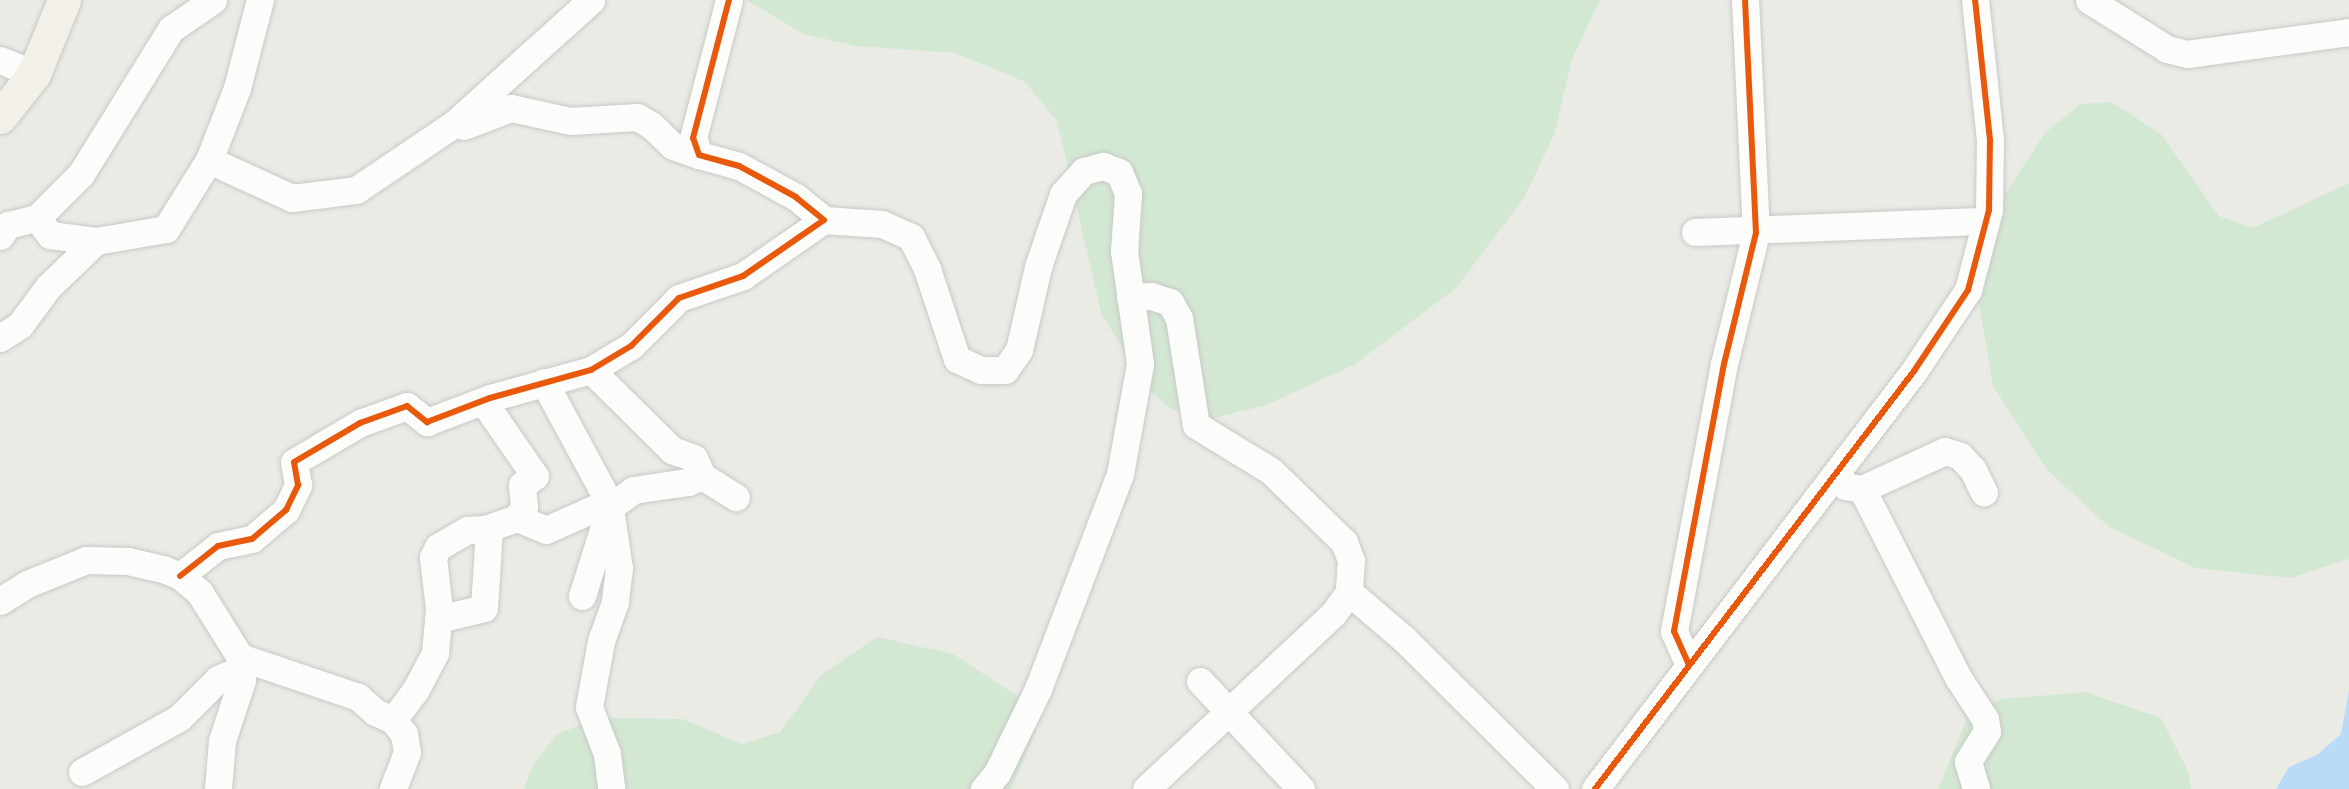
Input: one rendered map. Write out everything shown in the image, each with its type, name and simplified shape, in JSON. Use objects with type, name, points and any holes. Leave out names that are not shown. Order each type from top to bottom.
[{"type":"main road","points":[[0,117],[34,74],[64,0]]},
{"type":"street","points":[[0,236],[8,225],[37,218],[81,174],[171,29],[177,0]]},
{"type":"street","points":[[171,29],[213,0]]},
{"type":"street","points":[[37,218],[50,235],[96,241],[166,229],[209,160],[237,88],[260,0]]},
{"type":"street","points":[[209,160],[292,198],[356,190],[454,124],[591,0]]},
{"type":"street","points":[[699,155],[693,138],[729,0]]},
{"type":"street","points":[[1689,665],[1674,632],[1724,364],[1756,233],[1745,0]]},
{"type":"street","points":[[1595,789],[1914,371],[1968,290],[1986,221],[1990,140],[1975,0]]},
{"type":"street","points":[[2089,0],[2167,50],[2187,54],[2349,33]]},
{"type":"street","points":[[0,60],[34,74]]},
{"type":"street","points":[[454,124],[460,127],[511,108],[570,121],[637,117],[651,125],[673,146],[749,171],[796,197],[824,220],[882,224],[911,237],[927,269],[957,359],[981,370],[1005,370],[1019,350],[1038,267],[1063,194],[1084,171],[1103,166],[1119,172],[1128,193],[1124,251],[1140,363],[1120,474],[1038,689],[997,773],[984,789]]},
{"type":"street","points":[[180,576],[218,546],[252,538],[286,510],[298,485],[294,462],[360,423],[407,406],[427,422],[483,401],[591,370],[631,346],[678,298],[743,276],[824,220]]},
{"type":"street","points":[[1695,232],[1756,233],[1986,221]]},
{"type":"street","points":[[0,338],[20,325],[48,287],[96,241]]},
{"type":"street","points":[[1130,297],[1151,296],[1170,303],[1179,318],[1196,425],[1271,471],[1344,542],[1351,560],[1349,592],[1333,614],[1146,789]]},
{"type":"street","points":[[591,370],[672,450],[694,458],[702,476],[736,497]]},
{"type":"street","points":[[544,382],[609,505],[619,568],[616,591],[601,642],[589,707],[607,754],[611,789]]},
{"type":"street","points":[[393,720],[415,691],[435,653],[438,619],[433,557],[438,547],[467,530],[489,528],[517,518],[524,507],[522,485],[534,476],[483,401]]},
{"type":"street","points":[[1829,484],[1862,489],[1945,451],[1960,456],[1973,470],[1984,494]]},
{"type":"street","points":[[517,518],[546,530],[609,505],[633,490],[688,482],[702,476]]},
{"type":"street","points":[[1862,489],[1959,679],[1985,719],[1987,731],[1968,762],[1976,789]]},
{"type":"street","points":[[582,596],[609,505]]},
{"type":"street","points":[[438,619],[483,608],[489,528]]},
{"type":"street","points":[[0,601],[27,584],[86,560],[128,561],[180,576],[200,593],[240,663],[242,680],[222,741],[218,789]]},
{"type":"street","points":[[1349,592],[1404,639],[1555,789]]},
{"type":"street","points":[[240,663],[357,697],[375,712],[393,720],[404,734],[407,752],[393,789]]},
{"type":"street","points":[[82,772],[179,718],[218,679],[240,663]]},
{"type":"street","points":[[1200,681],[1301,789]]},
{"type":"green space","points":[[746,0],[1600,0],[1572,59],[1554,135],[1524,198],[1456,288],[1354,365],[1266,405],[1210,419],[1173,410],[1147,389],[1101,313],[1057,121],[1025,82],[955,53],[856,46],[804,34]]},
{"type":"green space","points":[[2112,102],[2161,134],[2219,216],[2253,228],[2349,183],[2349,559],[2291,578],[2195,568],[2108,526],[2047,470],[1993,386],[1977,292],[2003,197],[2045,133],[2080,104]]},
{"type":"green space","points":[[877,637],[953,654],[1019,697],[1036,731],[1011,789],[524,789],[532,767],[557,734],[599,718],[683,719],[742,744],[780,732],[822,674]]},
{"type":"green space","points":[[2085,692],[2161,718],[2189,773],[2191,789],[1938,789],[1968,716],[2001,699]]},
{"type":"water","points":[[2349,690],[2349,789],[2276,789],[2289,767],[2317,755],[2341,734]]},
{"type":"cycle path","points":[[180,576],[218,546],[252,539],[286,510],[298,485],[294,462],[360,423],[407,406],[427,422],[490,398],[591,370],[631,346],[679,298],[743,276],[824,220],[796,197],[739,166],[699,155],[693,138],[729,0]]},
{"type":"cycle path","points":[[1689,665],[1674,631],[1724,364],[1756,233],[1745,0]]},
{"type":"cycle path","points":[[1595,789],[1914,371],[1968,290],[1989,210],[1990,140],[1975,0]]}]
